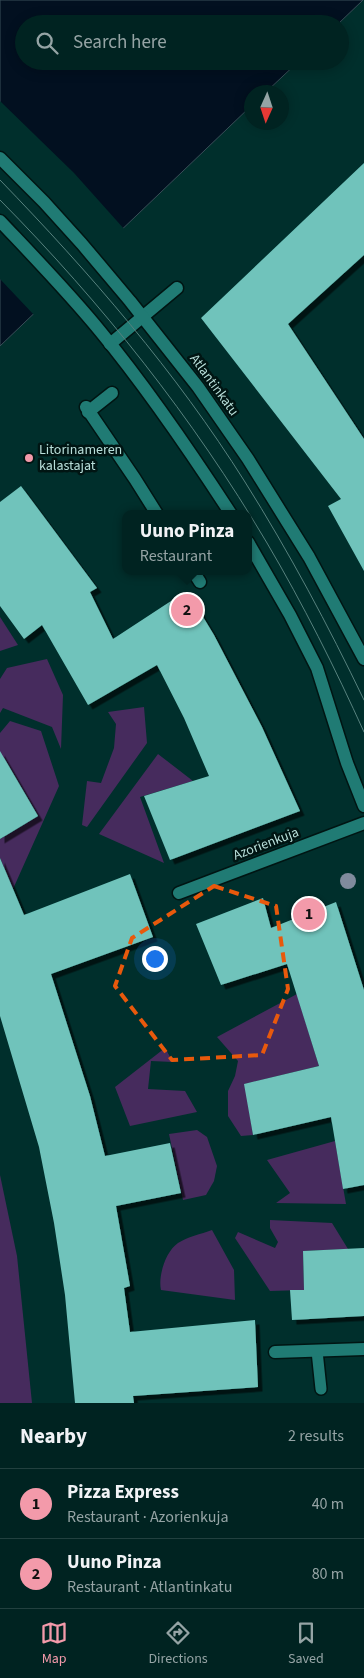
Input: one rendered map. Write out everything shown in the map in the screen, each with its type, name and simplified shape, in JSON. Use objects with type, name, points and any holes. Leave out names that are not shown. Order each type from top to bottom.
[{"type":"street","name":"Atlantinkatu","points":[[0,158],[44,202],[130,300],[198,387],[248,458],[309,557],[364,658]]},
{"type":"street","points":[[0,221],[100,330],[135,375],[228,510]]},
{"type":"street","points":[[110,344],[177,288]]},
{"type":"street","points":[[112,393],[87,410],[154,510]]},
{"type":"street","points":[[252,549],[290,615],[317,668],[347,763],[364,806]]},
{"type":"street","name":"Azorienkuja","points":[[179,893],[364,823]]},
{"type":"street","points":[[275,1352],[364,1349]]},
{"type":"lane","points":[[318,1351],[322,1389]]},
{"type":"highlighted area","points":[[214,886],[276,906],[288,989],[262,1055],[172,1060],[115,986],[132,938]]},
{"type":"shaded area","points":[[0,617],[18,645],[0,651]]},
{"type":"shaded area","points":[[47,659],[63,695],[61,749],[52,727],[3,708],[0,713],[0,679],[7,668]]},
{"type":"shaded area","points":[[144,707],[147,743],[87,827],[82,825],[87,781],[101,783],[114,748],[116,724],[108,712]]},
{"type":"shaded area","points":[[10,721],[41,731],[59,786],[13,889],[0,858],[0,839],[38,816],[7,763],[0,766],[0,733]]},
{"type":"shaded area","points":[[158,754],[193,781],[140,797],[164,863],[99,834]]},
{"type":"shaded area","points":[[297,994],[319,1066],[245,1084],[253,1135],[241,1136],[228,1116],[228,1091],[235,1076],[238,1061],[217,1037]]},
{"type":"shaded area","points":[[165,1048],[173,1062],[151,1061],[148,1089],[185,1091],[197,1112],[130,1126],[115,1087]]},
{"type":"shaded area","points":[[197,1130],[207,1137],[217,1166],[214,1181],[206,1195],[183,1200],[169,1134]]},
{"type":"shaded area","points":[[335,1141],[346,1204],[276,1203],[290,1193],[267,1160]]},
{"type":"shaded area","points":[[0,1175],[17,1256],[32,1403],[0,1403]]},
{"type":"shaded area","points":[[270,1220],[332,1223],[348,1249],[303,1251],[304,1290],[270,1291],[235,1238],[238,1232],[275,1248],[278,1242],[270,1228]]},
{"type":"shaded area","points":[[212,1230],[234,1270],[235,1300],[161,1290],[160,1285],[164,1265],[173,1247],[186,1239]]},
{"type":"water","points":[[0,0],[363,0],[347,15],[15,15],[15,70],[289,70],[273,85],[244,85],[244,113],[0,346]]},
{"type":"pier","points":[[0,101],[74,173],[125,230],[35,316],[0,279]]},
{"type":"building","points":[[364,163],[364,255],[288,324],[364,439],[364,571],[328,506],[341,499],[201,318]]},
{"type":"building","points":[[21,486],[97,588],[90,592],[113,639],[188,592],[214,635],[262,727],[300,811],[170,860],[144,796],[209,776],[184,718],[157,665],[88,705],[42,625],[24,639],[0,606],[0,502]]},
{"type":"building","points":[[0,751],[38,816],[0,839]]},
{"type":"building","points":[[0,858],[24,915],[130,874],[153,937],[51,974],[90,1096],[105,1156],[170,1143],[181,1193],[116,1206],[130,1286],[124,1288],[130,1332],[255,1320],[258,1387],[133,1396],[134,1403],[75,1403],[65,1295],[54,1223],[39,1147],[0,1016]]},
{"type":"building","points":[[263,898],[271,928],[336,902],[364,990],[364,1185],[343,1189],[331,1117],[253,1135],[244,1084],[319,1066],[287,964],[221,985],[196,924]]},
{"type":"building","points":[[364,1248],[364,1316],[292,1320],[290,1290],[304,1290],[303,1251]]},
{"type":"tram line","points":[[0,180],[99,287],[190,401],[261,508],[322,617],[364,700]]},
{"type":"tram line","points":[[0,200],[74,279],[144,363],[208,451],[246,510]]},
{"type":"tram line","points":[[252,519],[293,589],[330,660],[364,732]]},
{"type":"place","name":"Litorinameren kalastajat","points":[[29,458]]},
{"type":"place","name":"Uuno Pinza","points":[[187,610]]},
{"type":"place","name":"Pizza Express","points":[[309,914]]}]
